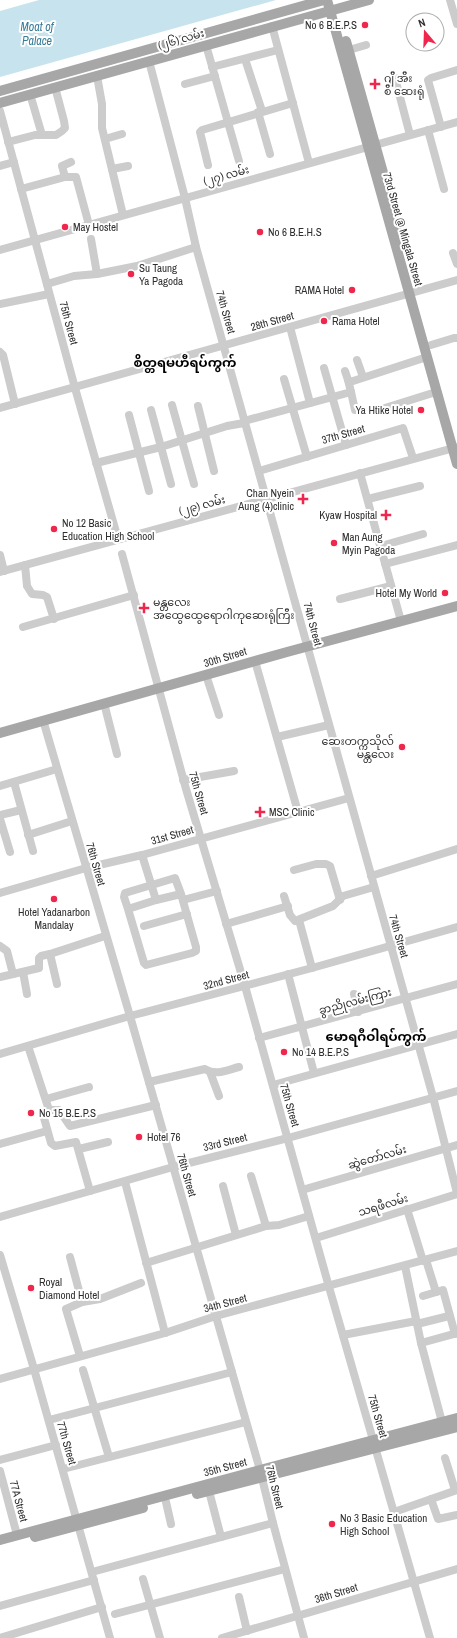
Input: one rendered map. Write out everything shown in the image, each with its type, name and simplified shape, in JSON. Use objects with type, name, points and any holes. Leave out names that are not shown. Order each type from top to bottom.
[{"type":"main road","name":"73rd Street @ Mingala Street","points":[[325,0],[333,6],[349,50],[372,146]]},
{"type":"main road","name":"(၂၆) လမ်း","points":[[0,91],[325,0]]},
{"type":"main road","name":"(၂၆) လမ်း","points":[[0,103],[272,26],[333,6],[369,0]]},
{"type":"main road","name":"73rd Street @ Mingala Street","points":[[333,6],[412,293],[436,392],[455,445]]},
{"type":"main road","name":"73rd Street @ Mingala Street","points":[[412,293],[431,345],[455,445],[457,464]]},
{"type":"main road","name":"30th Street","points":[[0,733],[307,646],[457,606]]},
{"type":"main road","name":"35th Street","points":[[426,1431],[442,1422],[457,1418]]},
{"type":"main road","name":"35th Street","points":[[0,1546],[78,1523],[374,1444],[426,1431],[457,1428]]},
{"type":"main road","name":"35th Street","points":[[0,1540],[210,1491],[261,1474]]},
{"type":"street","points":[[450,0],[457,24]]},
{"type":"street","points":[[272,26],[309,163]]},
{"type":"street","points":[[206,45],[239,161]]},
{"type":"street","points":[[349,50],[366,45]]},
{"type":"street","points":[[212,67],[278,50]]},
{"type":"street","points":[[245,59],[270,154]]},
{"type":"street","name":"74th Street","points":[[149,61],[185,198],[196,247],[433,1097],[457,1193]]},
{"type":"street","points":[[441,127],[428,80],[457,70]]},
{"type":"street","points":[[97,76],[102,104],[102,128],[104,139],[123,215]]},
{"type":"street","points":[[185,84],[215,76]]},
{"type":"street","points":[[395,78],[410,135]]},
{"type":"street","points":[[8,142],[42,134],[56,135],[64,128],[64,121],[55,88]]},
{"type":"street","points":[[30,94],[42,134]]},
{"type":"street","points":[[208,164],[200,132],[202,130],[227,121],[293,103]]},
{"type":"street","name":"75th Street","points":[[0,111],[75,388],[118,539]]},
{"type":"street","name":"(၂၇) လမ်း","points":[[0,250],[457,122]]},
{"type":"street","points":[[428,130],[444,189]]},
{"type":"street","points":[[104,139],[122,134]]},
{"type":"street","points":[[0,166],[14,162]]},
{"type":"street","points":[[65,178],[62,166],[70,162]]},
{"type":"street","points":[[112,169],[128,166]]},
{"type":"street","points":[[21,189],[65,178],[76,177],[89,225]]},
{"type":"street","points":[[91,239],[97,274]]},
{"type":"street","points":[[47,284],[74,276],[97,274],[137,266],[196,247]]},
{"type":"street","points":[[453,253],[457,264]]},
{"type":"street","name":"28th Street","points":[[0,408],[457,280]]},
{"type":"street","points":[[0,304],[50,294]]},
{"type":"street","points":[[290,327],[310,403]]},
{"type":"street","points":[[431,345],[457,338]]},
{"type":"street","points":[[0,352],[3,355],[15,404]]},
{"type":"street","points":[[348,380],[353,381],[427,357]]},
{"type":"street","points":[[357,360],[363,377]]},
{"type":"street","points":[[324,368],[346,445]]},
{"type":"street","points":[[345,371],[356,410]]},
{"type":"street","points":[[284,379],[307,457]]},
{"type":"street","points":[[96,463],[205,435],[227,426],[351,392]]},
{"type":"street","points":[[385,408],[436,392]]},
{"type":"street","points":[[172,405],[194,484]]},
{"type":"street","points":[[198,406],[214,471]]},
{"type":"street","points":[[151,410],[171,484]]},
{"type":"street","points":[[129,415],[149,491]]},
{"type":"street","name":"37th Street","points":[[259,470],[403,428],[413,458]]},
{"type":"street","name":"(၂၉) လမ်း","points":[[2,571],[267,499],[455,445]]},
{"type":"street","points":[[360,473],[401,621]]},
{"type":"street","points":[[368,499],[420,486]]},
{"type":"street","points":[[381,546],[423,534]]},
{"type":"street","points":[[385,564],[457,546]]},
{"type":"street","name":"75th Street","points":[[122,554],[184,780],[183,790],[201,838],[245,986],[329,1287],[430,1638]]},
{"type":"street","points":[[0,555],[2,571]]},
{"type":"street","points":[[25,565],[29,591],[32,594],[47,597],[54,619]]},
{"type":"street","points":[[340,599],[391,586]]},
{"type":"street","points":[[23,627],[134,596]]},
{"type":"street","points":[[255,661],[298,812]]},
{"type":"street","points":[[206,675],[219,715]]},
{"type":"street","points":[[104,703],[117,754]]},
{"type":"street","name":"76th Street","points":[[42,720],[156,1105],[261,1474],[304,1638]]},
{"type":"street","points":[[277,737],[329,725]]},
{"type":"street","points":[[0,786],[57,769]]},
{"type":"street","points":[[184,780],[234,771]]},
{"type":"street","points":[[14,782],[28,835],[34,851]]},
{"type":"street","name":"31st Street","points":[[0,894],[86,868],[142,855],[349,798]]},
{"type":"street","points":[[0,815],[21,810]]},
{"type":"street","points":[[0,819],[10,852]]},
{"type":"street","points":[[28,835],[72,821]]},
{"type":"street","points":[[371,876],[457,849]]},
{"type":"street","points":[[142,855],[156,900]]},
{"type":"street","points":[[294,870],[316,864],[326,864],[330,866],[340,900]]},
{"type":"street","points":[[175,878],[187,914],[196,951],[146,965],[144,963],[124,894],[151,884],[175,878]]},
{"type":"street","points":[[284,896],[292,918],[295,921],[333,906],[343,896],[374,887]]},
{"type":"street","points":[[128,909],[156,900],[216,891]]},
{"type":"street","points":[[226,924],[288,906]]},
{"type":"street","points":[[144,926],[187,914]]},
{"type":"street","points":[[299,920],[312,968]]},
{"type":"street","name":"32nd Street","points":[[0,1054],[130,1016],[312,968],[457,927]]},
{"type":"street","points":[[0,977],[39,968],[40,957],[105,936]]},
{"type":"street","points":[[0,946],[7,951],[13,974]]},
{"type":"street","points":[[50,954],[57,984]]},
{"type":"street","points":[[23,972],[27,994]]},
{"type":"street","points":[[288,974],[314,1073]]},
{"type":"street","name":"ခွာညိုလမ်းကြား","points":[[259,1038],[457,984]]},
{"type":"street","points":[[354,994],[358,1012]]},
{"type":"street","points":[[273,1085],[457,1034]]},
{"type":"street","points":[[28,1046],[49,1110]]},
{"type":"street","points":[[149,1082],[205,1069],[210,1072],[218,1073],[239,1067]]},
{"type":"street","points":[[210,1072],[219,1096]]},
{"type":"street","points":[[46,1099],[89,1087]]},
{"type":"street","name":"33rd Street","points":[[0,1217],[173,1167],[288,1138],[457,1091]]},
{"type":"street","points":[[90,1191],[76,1142],[52,1146],[44,1118],[45,1113],[49,1110],[59,1110],[70,1126],[156,1105]]},
{"type":"street","points":[[0,1144],[47,1131]]},
{"type":"street","points":[[79,1149],[108,1142]]},
{"type":"street","name":"ဆွဲတော်လမ်း","points":[[302,1190],[457,1146]]},
{"type":"street","points":[[252,1176],[266,1226]]},
{"type":"street","points":[[125,1182],[165,1333]]},
{"type":"street","points":[[223,1186],[236,1236]]},
{"type":"street","name":"သရဖီလမ်း","points":[[316,1238],[457,1193]]},
{"type":"street","points":[[407,1209],[436,1292]]},
{"type":"street","points":[[146,1262],[266,1226],[279,1225],[310,1216]]},
{"type":"street","name":"34th Street","points":[[0,1379],[165,1333],[216,1316],[329,1287],[457,1251]]},
{"type":"street","name":"77th Street","points":[[0,1255],[49,1420],[110,1638]]},
{"type":"street","points":[[70,1257],[82,1302]]},
{"type":"street","points":[[405,1266],[421,1343],[442,1422]]},
{"type":"street","points":[[80,1356],[66,1309],[82,1302],[100,1299],[141,1283]]},
{"type":"street","points":[[421,1343],[456,1334],[449,1316],[445,1293],[443,1290],[423,1296]]},
{"type":"street","points":[[343,1335],[449,1316]]},
{"type":"street","points":[[84,1370],[109,1457]]},
{"type":"street","points":[[49,1420],[232,1372]]},
{"type":"street","points":[[63,1469],[246,1422]]},
{"type":"street","points":[[0,1460],[56,1445]]},
{"type":"street","points":[[394,1512],[456,1490],[445,1458]]},
{"type":"street","name":"77A Street","points":[[0,1471],[17,1536]]},
{"type":"street","points":[[210,1491],[221,1537]]},
{"type":"street","points":[[431,1499],[438,1519],[457,1515]]},
{"type":"street","points":[[166,1502],[170,1524]]},
{"type":"street","points":[[0,1606],[221,1537],[273,1523]]},
{"type":"street","points":[[115,1614],[285,1569]]},
{"type":"street","name":"36th Street","points":[[222,1638],[249,1633],[298,1616],[457,1569]]},
{"type":"street","points":[[143,1579],[160,1638]]},
{"type":"street","points":[[239,1597],[249,1633]]},
{"type":"street","points":[[0,1638],[102,1607]]},
{"type":"water","name":"Moat of Palace","points":[[39,0],[276,0],[0,77],[0,11]]},
{"type":"place","name":"No 6 B.E.P.S","points":[[365,25]]},
{"type":"place","name":"ဂျီ အီး စီ ဆေးရုံ","points":[[375,84]]},
{"type":"place","name":"May Hostel","points":[[65,227]]},
{"type":"place","name":"No 6 B.E.H.S","points":[[260,232]]},
{"type":"place","name":"Su Taung Ya Pagoda","points":[[131,274]]},
{"type":"place","name":"RAMA Hotel","points":[[352,290]]},
{"type":"place","name":"Rama Hotel","points":[[324,321]]},
{"type":"place","name":"Ya Htike Hotel","points":[[421,410]]},
{"type":"place","name":"Chan Nyein Aung (4)clinic","points":[[303,499]]},
{"type":"place","name":"Kyaw Hospital","points":[[386,515]]},
{"type":"place","name":"No 12 Basic Education High School","points":[[54,529]]},
{"type":"place","name":"Man Aung Myin Pagoda","points":[[334,543]]},
{"type":"place","name":"Hotel My World","points":[[445,593]]},
{"type":"place","name":"မန္တလေး အထွေထွေရောဂါကုဆေးရုံကြီး","points":[[144,608]]},
{"type":"place","name":"ဆေးတက္ကသိုလ် မန္တလေး","points":[[402,747]]},
{"type":"place","name":"MSC Clinic","points":[[260,812]]},
{"type":"place","name":"Hotel Yadanarbon Mandalay","points":[[54,899]]},
{"type":"place","name":"No 14 B.E.P.S","points":[[284,1052]]},
{"type":"place","name":"No 15 B.E.P.S","points":[[31,1113]]},
{"type":"place","name":"Hotel 76","points":[[139,1137]]},
{"type":"place","name":"Royal Diamond Hotel","points":[[31,1288]]},
{"type":"place","name":"No 3 Basic Education High School","points":[[332,1524]]},
{"type":"district","name":"စိတ္တရမဟီရပ်ကွက်","points":[[185,362]]},
{"type":"district","name":"မောရဂီဝါရပ်ကွက်","points":[[376,1036]]}]
